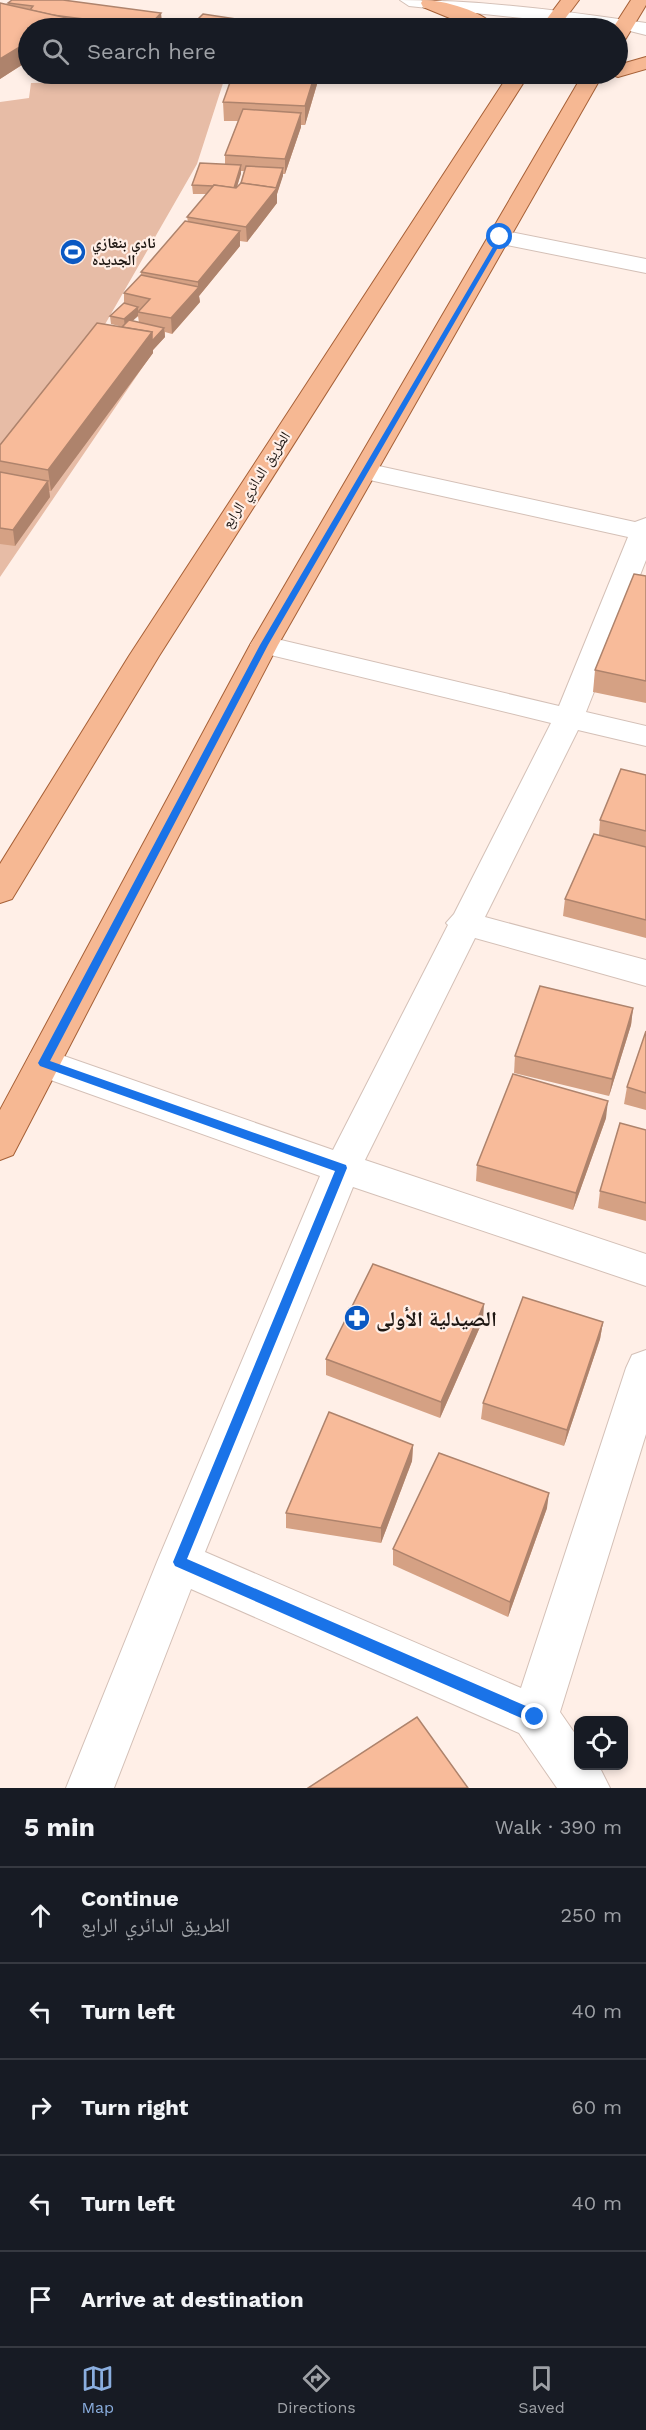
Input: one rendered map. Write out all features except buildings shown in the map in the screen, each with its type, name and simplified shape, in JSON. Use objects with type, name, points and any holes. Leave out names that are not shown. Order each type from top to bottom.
[{"type":"main road","points":[[430,3],[472,0]]},
{"type":"main road","points":[[556,18],[570,0]]},
{"type":"main road","points":[[628,19],[640,0]]},
{"type":"main road","points":[[430,3],[469,18]]},
{"type":"main road","points":[[628,68],[646,63]]},
{"type":"main road","name":"الطريق الدائري الرابع","points":[[0,891],[144,656],[510,84]]},
{"type":"main road","points":[[0,1145],[264,645],[587,84]]},
{"type":"street","points":[[409,0],[533,18]]},
{"type":"street","points":[[628,31],[646,29]]},
{"type":"street","points":[[628,34],[646,37]]},
{"type":"street","points":[[500,237],[646,266]]},
{"type":"street","points":[[90,1788],[179,1562],[342,1168],[463,923],[569,718],[645,529],[364,471]]},
{"type":"street","points":[[264,645],[646,736]]},
{"type":"street","points":[[463,923],[646,973]]},
{"type":"street","points":[[44,1063],[342,1168],[646,1270]]},
{"type":"street","points":[[535,1717],[646,1368]]},
{"type":"street","points":[[179,1562],[535,1717],[586,1788]]},
{"type":"shaded area","name":"نادي بنغازي الجديده","points":[[31,84],[223,84],[197,164],[96,340],[153,352],[0,577],[0,102],[29,98]]},
{"type":"place","name":"نادي بنغازي الجديده","points":[[73,252]]},
{"type":"place","name":"الصيدلية الأولى","points":[[357,1318]]},
{"type":"route","points":[[500,237],[264,645],[44,1063],[342,1168],[179,1562],[535,1717]]}]
